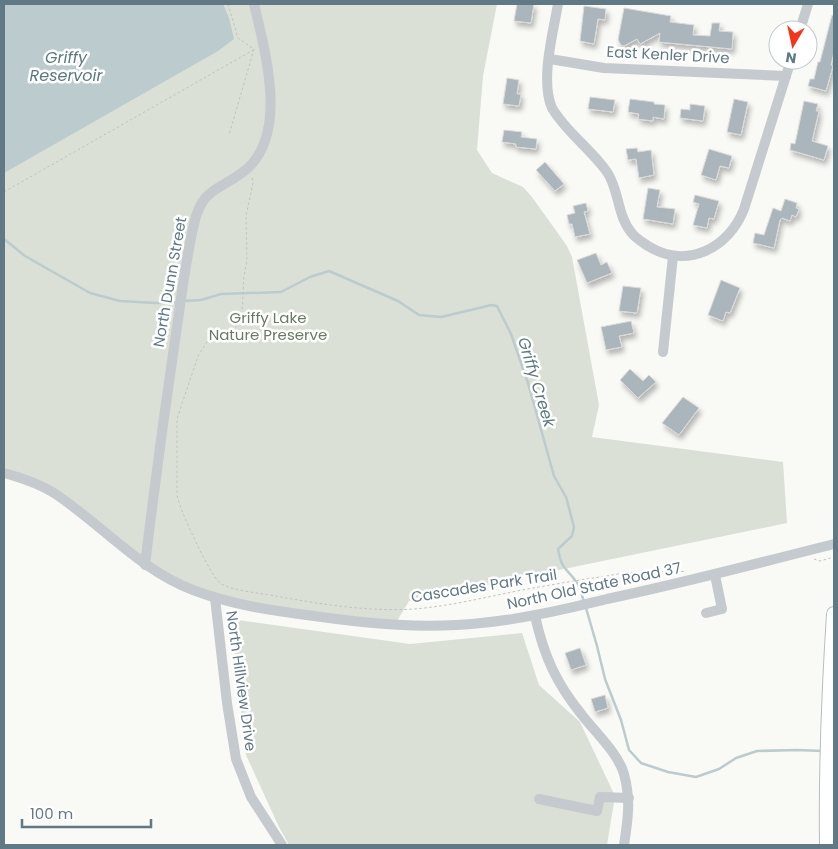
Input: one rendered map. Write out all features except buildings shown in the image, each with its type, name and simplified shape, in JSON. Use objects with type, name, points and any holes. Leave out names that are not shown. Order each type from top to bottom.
[{"type":"main road","points":[[827,845],[826,782],[834,614]]},
{"type":"street","name":"North Dunn Street","points":[[145,565],[194,225],[201,204],[209,193],[247,169],[255,161],[263,147],[267,133],[270,103],[269,80],[266,57],[254,4]]},
{"type":"street","points":[[558,4],[547,85],[548,97],[552,108],[609,174],[624,220],[630,232],[652,249],[673,256],[685,256],[706,250],[722,241],[735,228],[744,209],[788,70]]},
{"type":"street","points":[[803,20],[808,4]]},
{"type":"street","name":"East Kenler Drive","points":[[550,59],[604,68],[786,76]]},
{"type":"street","points":[[663,352],[673,256]]},
{"type":"street","name":"North Old State Road 37","points":[[4,473],[33,482],[56,494],[145,565],[168,580],[215,598],[293,614],[394,625],[462,624],[534,616],[834,544]]},
{"type":"street","points":[[706,613],[722,609],[715,574]]},
{"type":"street","name":"North Hillview Drive","points":[[215,598],[228,711],[236,759],[251,797],[282,845]]},
{"type":"street","points":[[534,616],[549,665],[559,684],[615,757],[623,772],[630,809],[624,845]]},
{"type":"street","points":[[539,799],[597,811],[600,797],[628,798]]},
{"type":"path","points":[[228,4],[238,38],[259,51]]},
{"type":"path","points":[[229,135],[254,49]]},
{"type":"path","points":[[4,192],[254,49]]},
{"type":"path","name":"Cascades Park Trail","points":[[247,169],[253,184],[246,208],[247,261],[244,276],[242,314],[239,324],[231,330],[210,337],[198,356],[177,419],[176,495],[178,505],[205,559],[219,582],[235,588],[283,597],[382,609],[412,609],[448,605],[569,582],[629,573],[674,573],[689,570]]},
{"type":"path","points":[[810,551],[817,561],[834,557]]},
{"type":"green space","name":"Griffy Lake Nature Preserve","points":[[4,4],[497,4],[483,76],[477,150],[492,173],[523,187],[532,197],[567,246],[572,257],[599,405],[592,437],[783,462],[787,523],[409,601],[394,626],[215,598],[168,580],[56,494],[4,473]]},
{"type":"green space","points":[[231,619],[410,644],[522,633],[539,685],[580,722],[615,796],[607,845],[289,845],[246,755]]},
{"type":"water","name":"Griffy Reservoir","points":[[4,4],[223,4],[229,18],[234,39],[218,51],[4,173]]},
{"type":"waterway","name":"Griffy Creek","points":[[4,239],[25,256],[90,293],[120,301],[177,302]]},
{"type":"waterway","name":"Griffy Creek","points":[[183,301],[201,300],[221,294],[281,292],[310,277],[329,271],[398,301],[419,315],[441,317],[491,305],[497,306],[511,334],[528,383],[554,476],[566,497],[574,527],[572,536],[558,549],[563,566],[578,585],[584,602]]},
{"type":"waterway","name":"Griffy Creek","points":[[586,608],[605,679],[621,720],[629,750],[641,763],[668,772],[696,777],[719,769],[736,758],[757,751],[823,751]]}]
